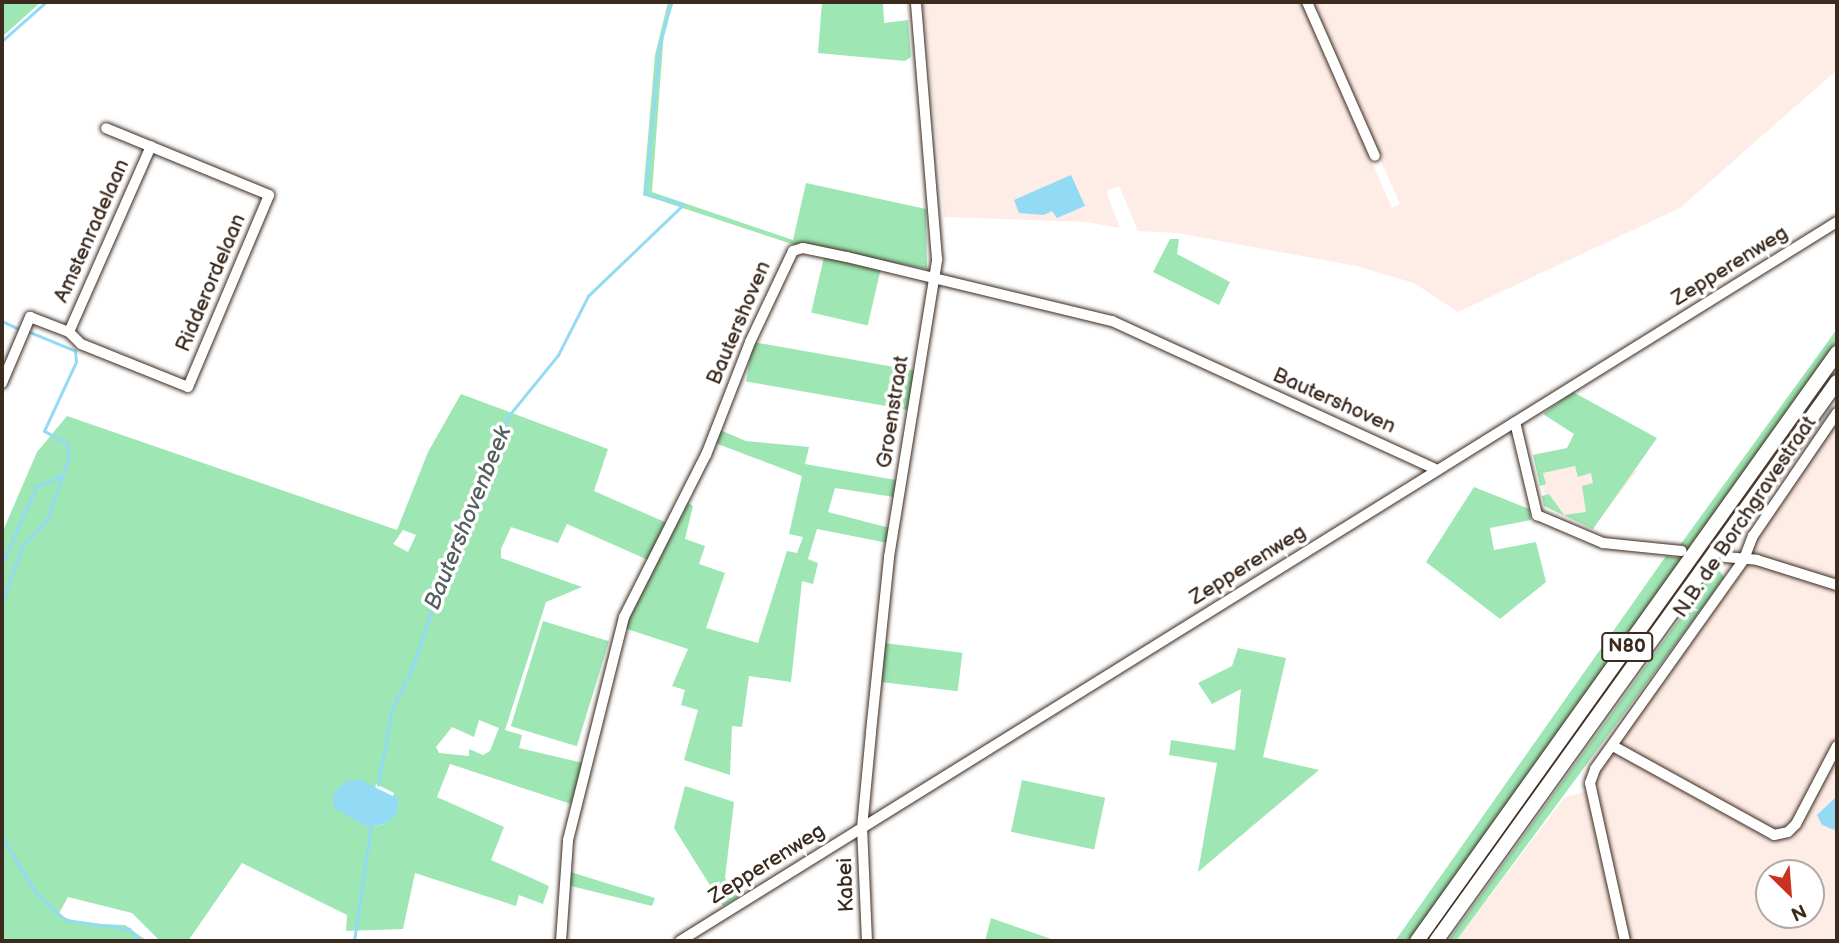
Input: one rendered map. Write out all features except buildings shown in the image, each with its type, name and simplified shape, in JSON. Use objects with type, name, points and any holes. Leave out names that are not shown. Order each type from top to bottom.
[{"type":"highway","name":"N80","points":[[1417,941],[1837,353]]},
{"type":"highway","name":"N80","points":[[1437,941],[1837,382]]},
{"type":"street","name":"Groenstraat","points":[[862,828],[889,557],[934,278],[934,222],[916,2]]},
{"type":"street","points":[[1307,2],[1375,156]]},
{"type":"street","points":[[106,128],[151,146]]},
{"type":"street","name":"Ridderordelaan","points":[[69,332],[81,344],[188,387],[270,195],[151,146]]},
{"type":"street","name":"Amstenradelaan","points":[[69,332],[151,146]]},
{"type":"street","name":"Zepperenweg","points":[[680,941],[1837,222]]},
{"type":"street","name":"Bautershoven","points":[[561,941],[568,840],[624,617],[706,455],[788,255],[803,248],[1112,321],[1438,470]]},
{"type":"street","points":[[2,383],[5,364],[30,317],[69,332]]},
{"type":"street","name":"N.B. de Borchgravestraat","points":[[1625,941],[1590,783],[1599,758],[1613,746],[1620,730],[1744,559],[1753,537],[1837,413]]},
{"type":"street","points":[[1515,422],[1537,515],[1603,544],[1682,551]]},
{"type":"street","points":[[1725,557],[1744,559],[1837,585]]},
{"type":"street","points":[[1613,746],[1774,835],[1788,832],[1796,824],[1837,746]]},
{"type":"street","name":"Kabei","points":[[862,828],[867,941]]},
{"type":"shaded area","points":[[923,2],[1302,2],[1392,208],[1400,204],[1311,2],[1837,2],[1837,70],[1680,208],[1458,312],[1414,283],[1356,266],[1177,233],[1138,231],[1119,186],[1106,191],[1120,228],[1087,222],[944,217]]},
{"type":"shaded area","points":[[1837,422],[1837,749],[1811,806],[1837,757],[1837,941],[1456,941],[1564,798],[1587,791]]},
{"type":"shaded area","points":[[1574,434],[1637,471],[1591,530],[1548,508],[1535,454],[1567,448]]},
{"type":"green space","points":[[2,2],[41,2],[2,37]]},
{"type":"green space","points":[[668,2],[674,2],[664,31],[652,192],[793,240],[806,183],[926,209],[927,269],[792,244],[643,195],[655,55]]},
{"type":"green space","points":[[822,2],[883,2],[884,23],[908,20],[911,57],[905,61],[818,53]]},
{"type":"green space","points":[[1170,239],[1179,239],[1177,254],[1230,282],[1219,305],[1153,272]]},
{"type":"green space","points":[[824,257],[881,270],[868,326],[811,313]]},
{"type":"green space","points":[[1837,329],[1837,341],[1690,548],[1680,545]]},
{"type":"green space","points":[[753,342],[915,371],[909,410],[746,381]]},
{"type":"green space","points":[[1573,392],[1657,438],[1593,529],[1544,506],[1542,496],[1549,494],[1564,515],[1586,512],[1582,486],[1593,483],[1591,473],[1578,477],[1575,466],[1543,473],[1546,484],[1540,486],[1533,455],[1567,448],[1574,434],[1543,414]]},
{"type":"green space","points":[[461,394],[608,449],[594,491],[667,523],[648,560],[567,524],[558,543],[511,527],[501,549],[501,558],[582,587],[546,602],[505,730],[522,735],[519,748],[583,763],[571,804],[450,764],[437,797],[504,827],[491,860],[549,886],[543,904],[519,895],[516,906],[415,873],[403,929],[346,931],[347,915],[242,863],[188,941],[159,940],[132,913],[68,897],[58,915],[79,923],[125,925],[147,941],[2,941],[2,533],[37,452],[67,416],[397,530],[428,452]],"holes":[[[403,530],[416,535],[408,552],[393,544]],[[479,720],[499,728],[490,751],[483,755],[469,749],[469,756],[439,753],[436,747],[452,727],[474,737]],[[376,784],[394,793],[385,824],[367,827]]]},
{"type":"green space","points":[[720,430],[746,441],[809,447],[805,464],[896,480],[894,497],[835,488],[828,512],[890,528],[888,543],[817,529],[808,559],[818,563],[813,584],[802,581],[791,682],[749,676],[742,727],[732,726],[730,775],[684,760],[698,710],[681,705],[685,690],[672,686],[688,649],[624,628],[688,503],[693,506],[685,539],[705,546],[699,564],[725,573],[706,628],[758,643],[787,551],[797,553],[803,537],[789,534],[802,476],[715,443]]},
{"type":"green space","points":[[1474,487],[1529,509],[1531,520],[1490,528],[1494,550],[1536,542],[1546,582],[1500,619],[1426,562]]},
{"type":"green space","points":[[1666,556],[1682,558],[1409,941],[1395,941]]},
{"type":"green space","points":[[1717,567],[1724,577],[1708,600],[1456,941],[1448,941]]},
{"type":"green space","points":[[543,621],[609,641],[577,746],[511,726]]},
{"type":"green space","points":[[884,643],[962,653],[958,691],[879,682]]},
{"type":"green space","points":[[1238,648],[1286,658],[1263,757],[1319,770],[1198,872],[1217,763],[1169,755],[1171,740],[1235,750],[1241,689],[1212,704],[1198,683],[1232,666]]},
{"type":"green space","points":[[1022,780],[1105,798],[1094,850],[1011,832]]},
{"type":"green space","points":[[685,786],[734,802],[725,878],[738,897],[723,906],[674,828]]},
{"type":"green space","points":[[567,871],[655,898],[652,906],[567,885]]},
{"type":"green space","points":[[991,918],[1057,941],[985,941]]},
{"type":"water","points":[[1071,175],[1085,206],[1057,218],[1052,211],[1044,215],[1019,213],[1014,200]]},
{"type":"water","points":[[360,780],[399,799],[396,815],[385,824],[367,827],[334,808],[333,794],[346,781]]},
{"type":"water","points":[[1837,796],[1837,831],[1822,825],[1817,815]]},
{"type":"waterway","points":[[2,41],[46,2]]},
{"type":"waterway","name":"Bautershovenbeek","points":[[378,785],[392,709],[413,666],[455,540],[507,418],[558,355],[588,296],[683,205],[645,194],[659,48],[671,2]]},
{"type":"waterway","points":[[2,321],[17,328]]},
{"type":"waterway","points":[[2,602],[22,547],[47,519],[69,458],[67,444],[44,431],[76,362],[75,351],[31,333]]},
{"type":"waterway","points":[[2,563],[37,486],[62,476]]},
{"type":"waterway","name":"Bautershovenbeek","points":[[354,941],[371,826]]},
{"type":"waterway","points":[[2,837],[37,894],[66,920],[129,929],[141,941]]}]
